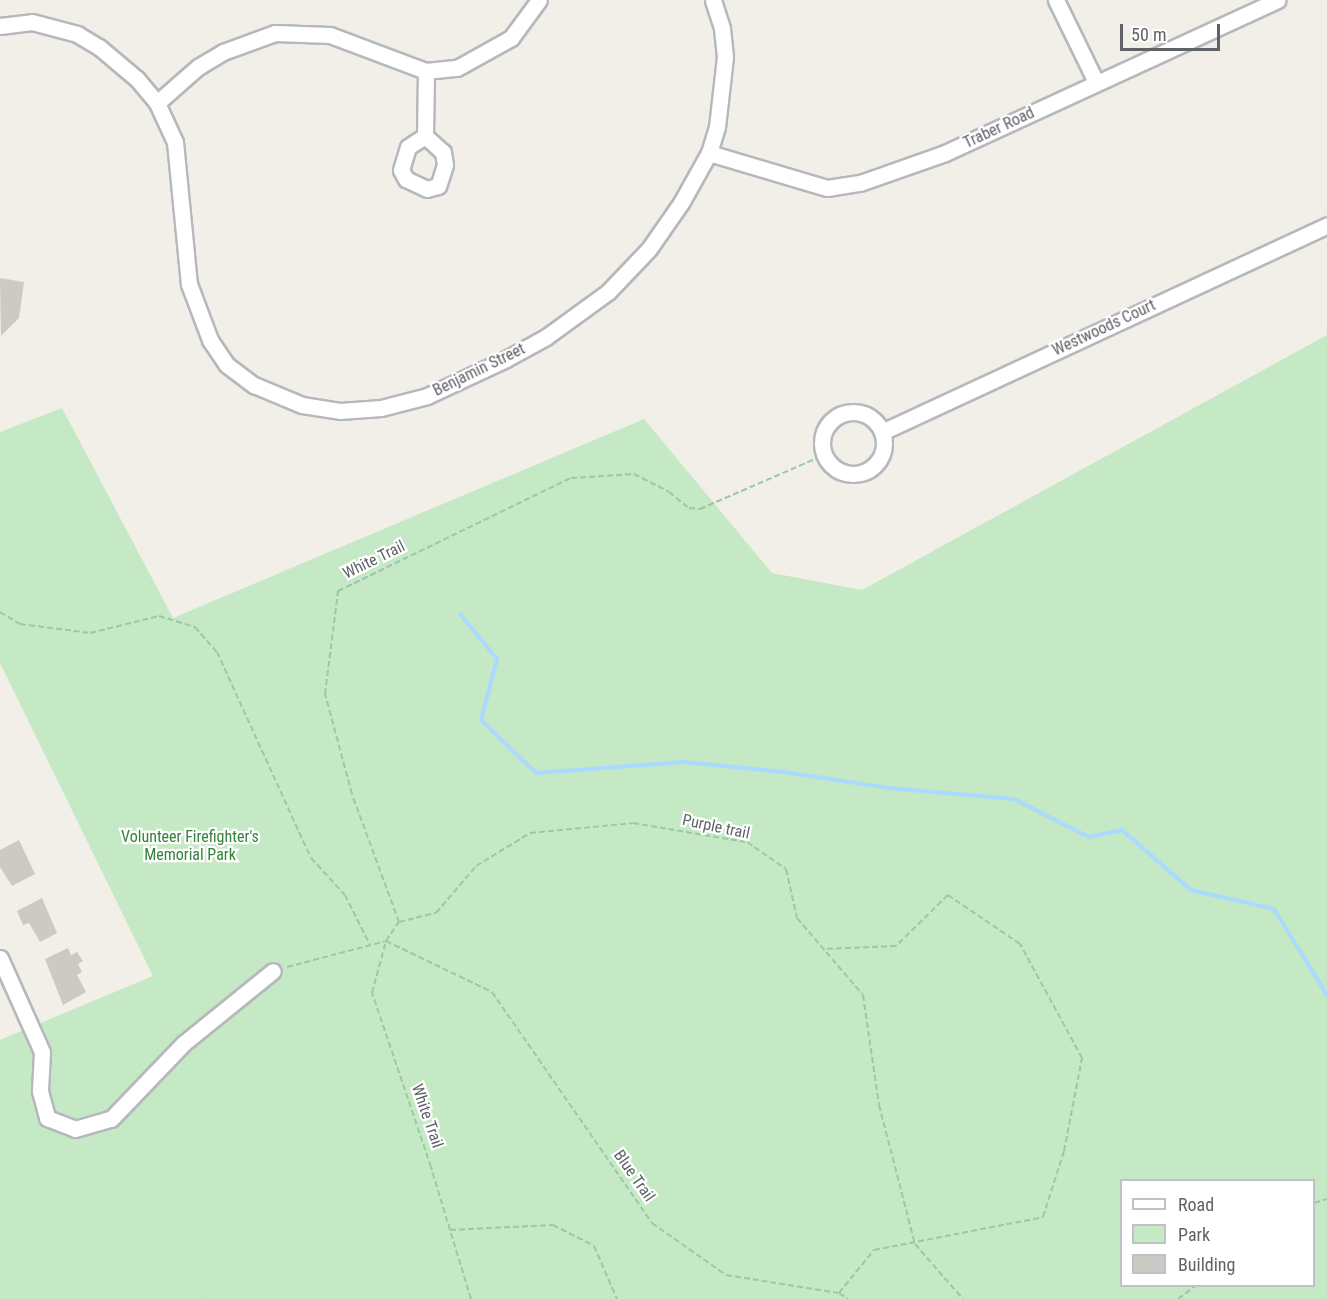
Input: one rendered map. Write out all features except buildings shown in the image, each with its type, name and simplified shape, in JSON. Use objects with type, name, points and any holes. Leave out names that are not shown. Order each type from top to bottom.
[{"type":"street","points":[[157,104],[215,57],[247,40],[275,33],[330,35],[426,71],[457,68],[489,53],[511,38],[539,0]]},
{"type":"street","name":"Benjamin Street","points":[[0,26],[32,22],[77,34],[120,63],[157,104],[176,142],[189,284],[210,340],[227,365],[254,385],[281,399],[340,411],[381,408],[427,396],[546,337],[608,292],[649,249],[681,203],[709,153],[721,106],[725,57],[722,28],[713,0]]},
{"type":"street","points":[[1056,0],[1096,82]]},
{"type":"street","name":"Traber Road","points":[[709,153],[827,188],[860,183],[945,153],[1276,0]]},
{"type":"street","points":[[424,136],[426,71]]},
{"type":"street","name":"Westwoods Court","points":[[882,432],[1327,225]]},
{"type":"street","points":[[860,413],[882,432],[883,453],[870,469],[860,474],[839,471],[824,455],[826,428],[841,415],[860,413]]},
{"type":"street","points":[[0,958],[42,1052],[40,1091],[47,1118],[75,1129],[111,1119],[184,1043],[273,971]]},
{"type":"street","points":[[0,996],[15,989]]},
{"type":"path","name":"White Trail","points":[[399,921],[352,794],[325,694],[338,591],[571,478],[634,474],[669,492],[689,508],[700,509],[824,455]]},
{"type":"path","points":[[0,612],[20,624],[90,633],[159,616],[195,627],[217,652],[311,858],[345,894],[370,945]]},
{"type":"path","name":"Purple trail","points":[[399,921],[436,913],[476,866],[530,833],[633,824],[747,842],[786,869],[797,918],[863,995],[879,1105],[915,1244],[963,1299]]},
{"type":"path","points":[[823,949],[896,945],[948,895],[1020,944],[1082,1058],[1064,1151],[1043,1217],[915,1244],[874,1250],[839,1293],[848,1299]]},
{"type":"path","points":[[273,971],[386,941],[399,921]]},
{"type":"path","name":"White Trail","points":[[386,941],[372,993],[471,1299]]},
{"type":"path","name":"Blue Trail","points":[[386,941],[492,992],[652,1223],[726,1275],[839,1293]]},
{"type":"path","points":[[450,1230],[553,1225],[594,1246],[617,1299]]},
{"type":"path","points":[[1178,1299],[1194,1287]]},
{"type":"green space","name":"Volunteer Firefighter's Memorial Park","points":[[1327,335],[1327,1299],[0,1299],[0,1040],[153,976],[0,663],[0,432],[62,408],[173,618],[644,419],[772,573],[862,590]]},
{"type":"waterway","points":[[460,614],[497,659],[481,720],[536,773],[684,762],[784,772],[888,788],[1014,799],[1089,837],[1122,830],[1191,890],[1274,909],[1327,995]]}]
